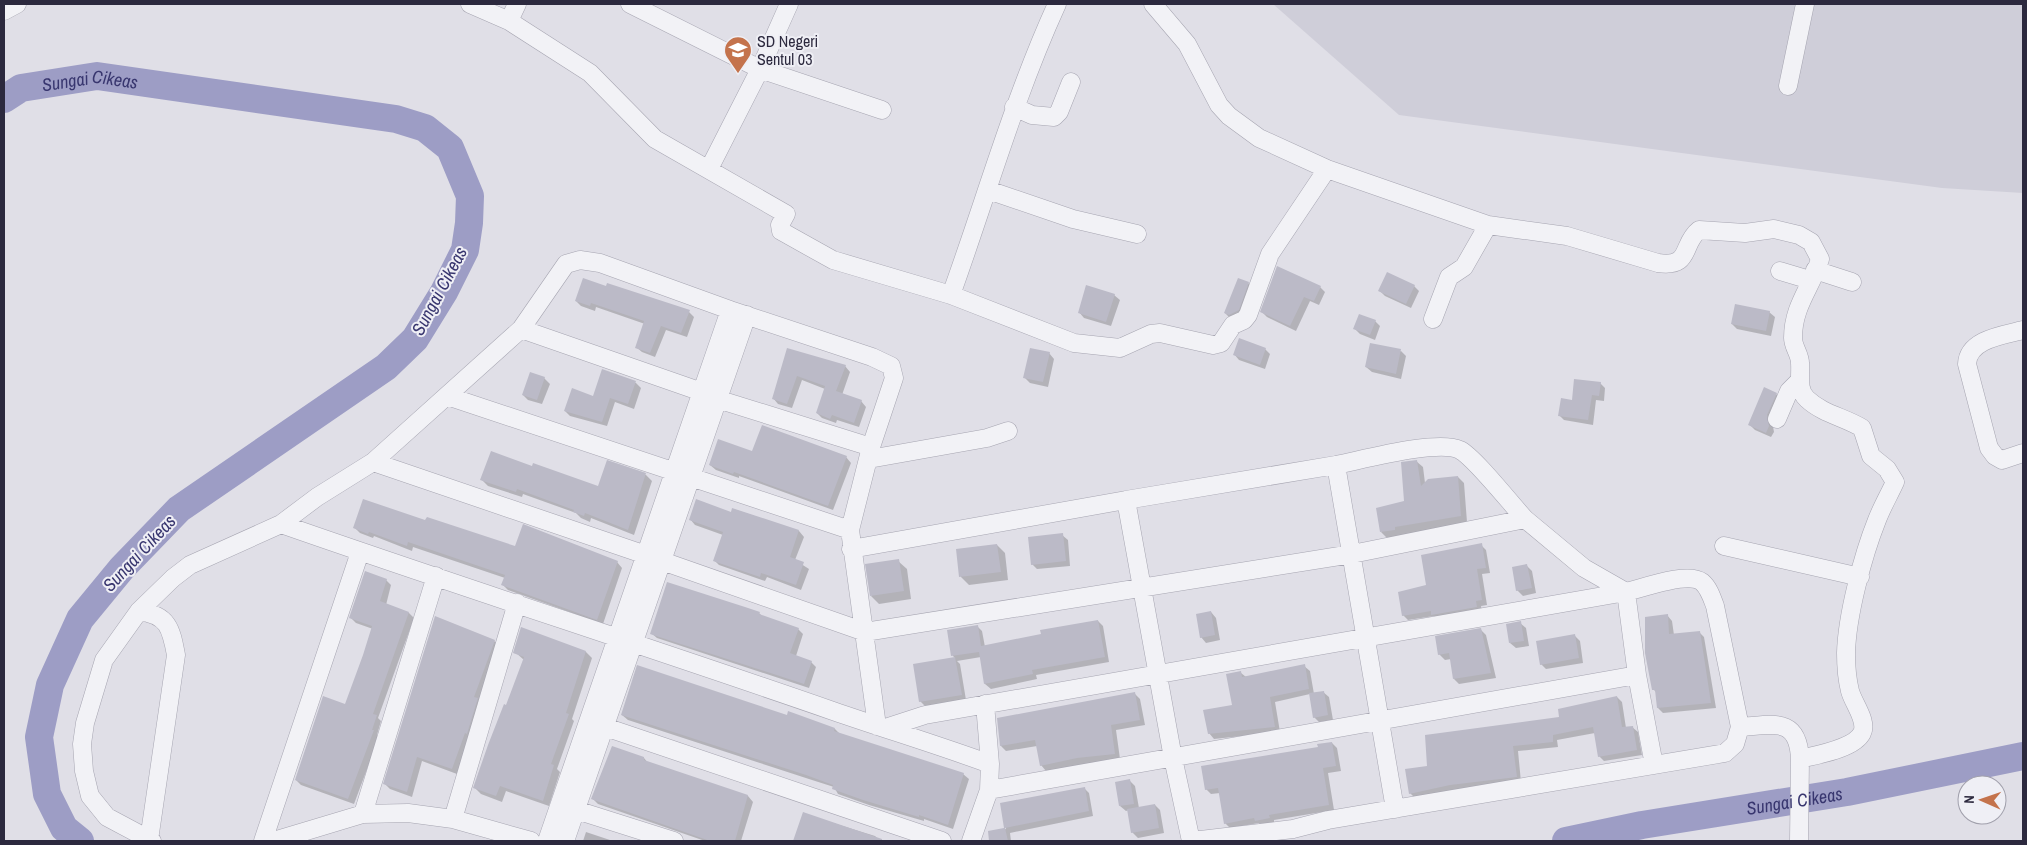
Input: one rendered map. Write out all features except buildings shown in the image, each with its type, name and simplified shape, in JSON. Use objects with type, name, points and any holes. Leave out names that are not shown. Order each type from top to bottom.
[{"type":"street","points":[[4,10],[17,4]]},
{"type":"street","points":[[470,4],[509,21],[590,73],[655,139],[690,161],[709,169],[786,214],[780,225],[781,231],[833,260],[951,296],[1074,343],[1120,348],[1151,334],[1160,333],[1213,345],[1221,343],[1233,325],[1244,320],[1248,315],[1270,254],[1327,169]]},
{"type":"street","points":[[509,21],[517,4]]},
{"type":"street","points":[[630,4],[760,69],[882,110]]},
{"type":"street","points":[[709,169],[760,69],[789,4]]},
{"type":"street","points":[[951,296],[988,190],[1014,107],[1057,4]]},
{"type":"street","points":[[1153,4],[1187,44],[1212,94],[1229,116],[1259,138],[1327,169],[1488,225],[1567,236],[1666,264],[1680,261],[1685,256],[1699,230],[1745,234],[1774,229],[1799,235],[1811,242],[1820,259],[1798,306],[1793,329],[1793,341],[1800,359],[1800,380],[1804,396],[1809,401],[1862,428],[1871,456],[1888,469],[1894,479],[1894,484],[1877,520],[1860,576],[1848,634],[1846,653],[1850,690],[1863,721],[1863,732],[1858,738],[1846,745],[1800,764]]},
{"type":"street","points":[[1788,86],[1805,4]]},
{"type":"street","points":[[1014,107],[1032,115],[1054,116],[1059,112],[1071,82]]},
{"type":"street","points":[[988,190],[1081,221],[1137,234]]},
{"type":"street","points":[[1433,318],[1450,277],[1464,267],[1488,225]]},
{"type":"street","points":[[139,611],[154,613],[163,620],[170,630],[176,655],[150,840],[107,817],[90,796],[84,771],[82,744],[85,723],[104,660],[139,611],[173,578],[190,565],[281,524],[317,497],[373,462],[521,329],[557,274],[566,264],[573,261],[600,263],[730,310],[872,357],[891,366],[894,378],[870,453],[850,530],[851,549],[881,727]]},
{"type":"street","points":[[1780,271],[1852,282]]},
{"type":"street","points":[[547,841],[626,639],[654,558],[691,477],[730,310]]},
{"type":"street","points":[[654,558],[674,472],[747,315]]},
{"type":"street","points":[[521,329],[870,453],[987,438],[1008,431]]},
{"type":"street","points":[[2023,330],[1978,344],[1971,352],[1967,364],[1989,448],[1995,456],[2002,460],[2023,453]]},
{"type":"street","points":[[1777,419],[1789,391],[1800,380]]},
{"type":"street","points":[[447,396],[850,530]]},
{"type":"street","points":[[851,549],[1336,465],[1422,448],[1453,448],[1469,457],[1525,519],[1584,568],[1626,592]]},
{"type":"street","points":[[373,462],[865,632],[1141,586],[1352,554],[1525,519]]},
{"type":"street","points":[[1336,465],[1382,721],[1395,809]]},
{"type":"street","points":[[881,727],[925,715],[985,704],[1157,674],[1366,637],[1626,592],[1686,578],[1703,583],[1711,594],[1715,606],[1740,728],[1735,744],[1725,753],[1328,820],[1293,835],[1192,841],[1173,758],[1157,674],[1126,500]]},
{"type":"street","points":[[281,524],[360,552],[626,639],[990,764]]},
{"type":"street","points":[[1724,546],[1860,576]]},
{"type":"street","points":[[263,841],[360,552]]},
{"type":"street","points":[[363,814],[436,576]]},
{"type":"street","points":[[1626,592],[1637,675],[1654,765]]},
{"type":"street","points":[[453,818],[517,603]]},
{"type":"street","points":[[565,841],[605,727],[626,639]]},
{"type":"street","points":[[989,790],[1637,675]]},
{"type":"street","points":[[971,841],[989,790],[990,764],[985,704]]},
{"type":"street","points":[[1740,728],[1786,726],[1795,734],[1799,746],[1800,764],[1799,837]]},
{"type":"street","points":[[605,727],[942,841]]},
{"type":"street","points":[[576,810],[674,841]]},
{"type":"street","points":[[273,841],[363,814],[408,813],[453,818],[531,841]]},
{"type":"shaded area","points":[[1273,4],[2023,4],[2023,193],[1942,188],[1399,115]]},
{"type":"waterway","name":"Sungai Cikeas","points":[[4,99],[21,88],[97,76],[396,119],[425,128],[450,148],[470,196],[465,250],[444,292],[415,339],[386,367],[179,509],[122,568],[80,619],[50,685],[39,737],[47,794],[64,828],[80,841]]},
{"type":"waterway","name":"Sungai Cikeas","points":[[1566,841],[1642,825],[1847,792],[2023,756]]},
{"type":"place","name":"SD Negeri Sentul 03","points":[[738,74]]}]
